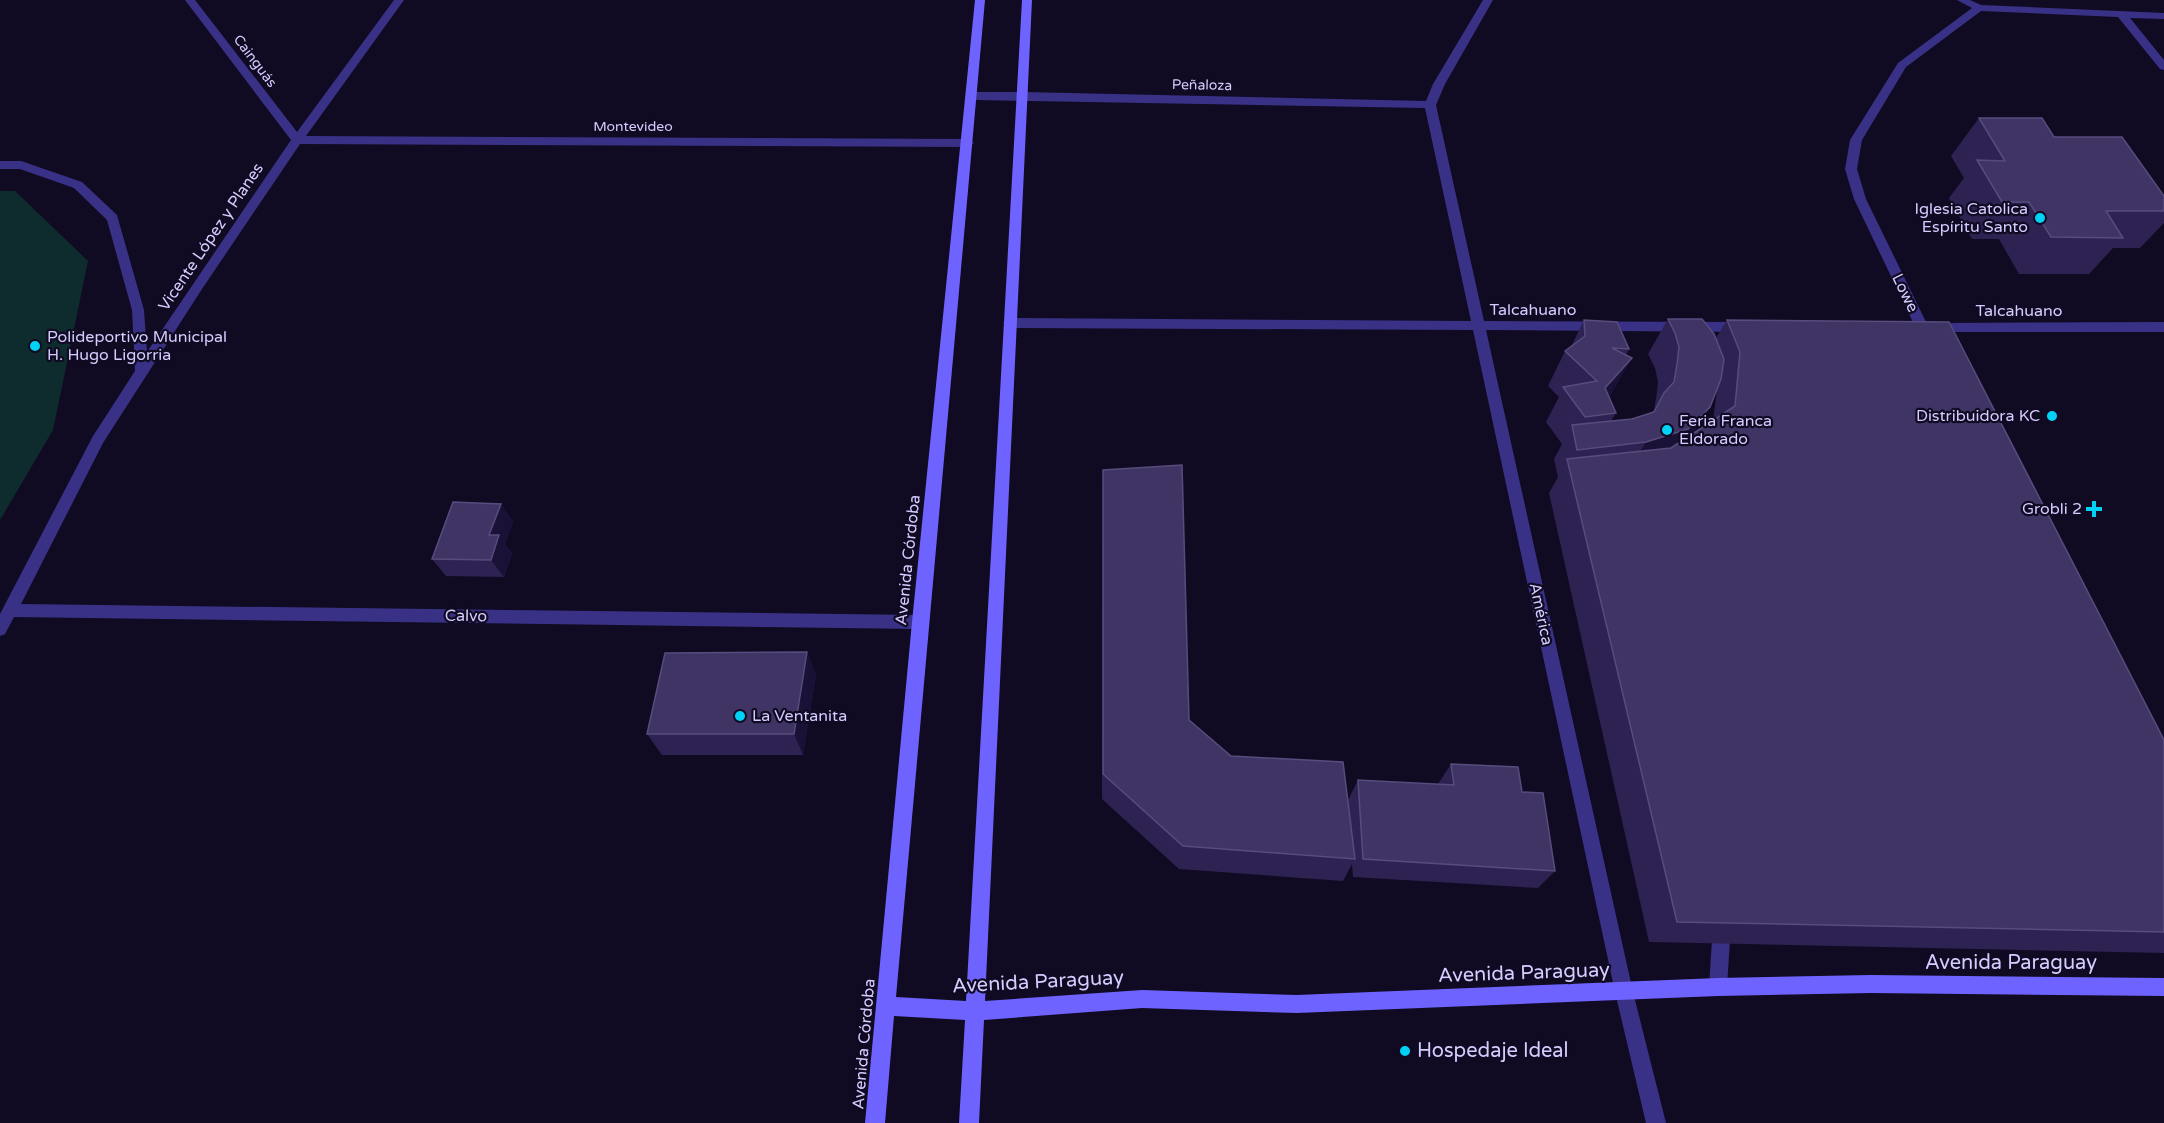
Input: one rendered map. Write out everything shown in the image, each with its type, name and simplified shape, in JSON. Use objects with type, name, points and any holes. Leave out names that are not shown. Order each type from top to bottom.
[{"type":"main road","name":"Avenida Córdoba","points":[[875,1123],[920,622],[973,96],[980,0]]},
{"type":"main road","points":[[969,1123],[1027,0]]},
{"type":"main road","name":"Avenida Paraguay","points":[[886,1006],[975,1011],[1142,999],[1297,1004],[1718,987],[1871,984],[2164,987]]},
{"type":"street","name":"Cainguás","points":[[190,0],[297,140]]},
{"type":"street","name":"Vicente López y Planes","points":[[0,629],[98,440],[297,140],[399,0]]},
{"type":"street","points":[[1430,105],[1439,84],[1488,0]]},
{"type":"street","points":[[1962,0],[1979,8],[2164,16]]},
{"type":"street","name":"Lowe","points":[[1932,348],[1916,328],[1860,199],[1851,169],[1856,140],[1902,65],[1979,8]]},
{"type":"street","points":[[2122,15],[2164,68]]},
{"type":"street","name":"Peñaloza","points":[[973,96],[1430,105]]},
{"type":"street","name":"América","points":[[1430,105],[1624,992],[1656,1123]]},
{"type":"street","name":"Montevideo","points":[[297,140],[968,143]]},
{"type":"street","points":[[0,165],[21,165],[78,185],[113,218],[138,310],[142,371]]},
{"type":"street","name":"Talcahuano","points":[[1010,323],[1754,327]]},
{"type":"street","name":"Talcahuano","points":[[1916,328],[2164,327]]},
{"type":"street","name":"Calvo","points":[[11,610],[920,622]]},
{"type":"street","points":[[1718,987],[1723,903]]},
{"type":"green space","name":"Polideportivo Municipal H. Hugo Ligorria","points":[[0,191],[15,191],[88,261],[53,430],[0,520]]},
{"type":"building","points":[[1979,118],[2042,118],[2054,137],[2122,137],[2164,196],[2164,211],[2106,211],[2123,238],[2051,237],[2029,202],[2002,202],[1977,160],[2005,161]]},
{"type":"building","points":[[1668,319],[1702,319],[1714,334],[1724,359],[1721,379],[1710,407],[1688,429],[1646,442],[1577,450],[1572,425],[1632,419],[1654,412],[1664,393],[1674,382],[1677,364],[1679,347]]},
{"type":"building","points":[[1584,320],[1617,322],[1629,349],[1612,348],[1632,358],[1605,388],[1616,413],[1585,417],[1563,387],[1597,381],[1565,351],[1585,336]]},
{"type":"building","points":[[1727,320],[1949,322],[2164,740],[2164,932],[1677,922],[1567,459],[1671,448],[1735,406],[1740,352]]},
{"type":"building","points":[[1182,465],[1189,720],[1231,756],[1343,762],[1355,859],[1183,846],[1103,774],[1103,470]]},
{"type":"building","points":[[453,502],[501,504],[489,535],[499,535],[491,560],[432,559]]},
{"type":"building","name":"La Ventanita","points":[[807,652],[794,734],[647,734],[665,653]]},
{"type":"building","points":[[1451,764],[1518,767],[1522,792],[1543,793],[1555,871],[1363,859],[1358,780],[1454,785]]},
{"type":"place","name":"Iglesia Catolica Espíritu Santo","points":[[2040,218]]},
{"type":"place","name":"Polideportivo Municipal H. Hugo Ligorria","points":[[35,346]]},
{"type":"place","name":"Distribuidora KC","points":[[2052,416]]},
{"type":"place","name":"Feria Franca Eldorado","points":[[1667,430]]},
{"type":"place","name":"Grobli 2","points":[[2094,509]]},
{"type":"place","name":"La Ventanita","points":[[740,716]]},
{"type":"place","name":"Hospedaje Ideal","points":[[1405,1051]]}]
